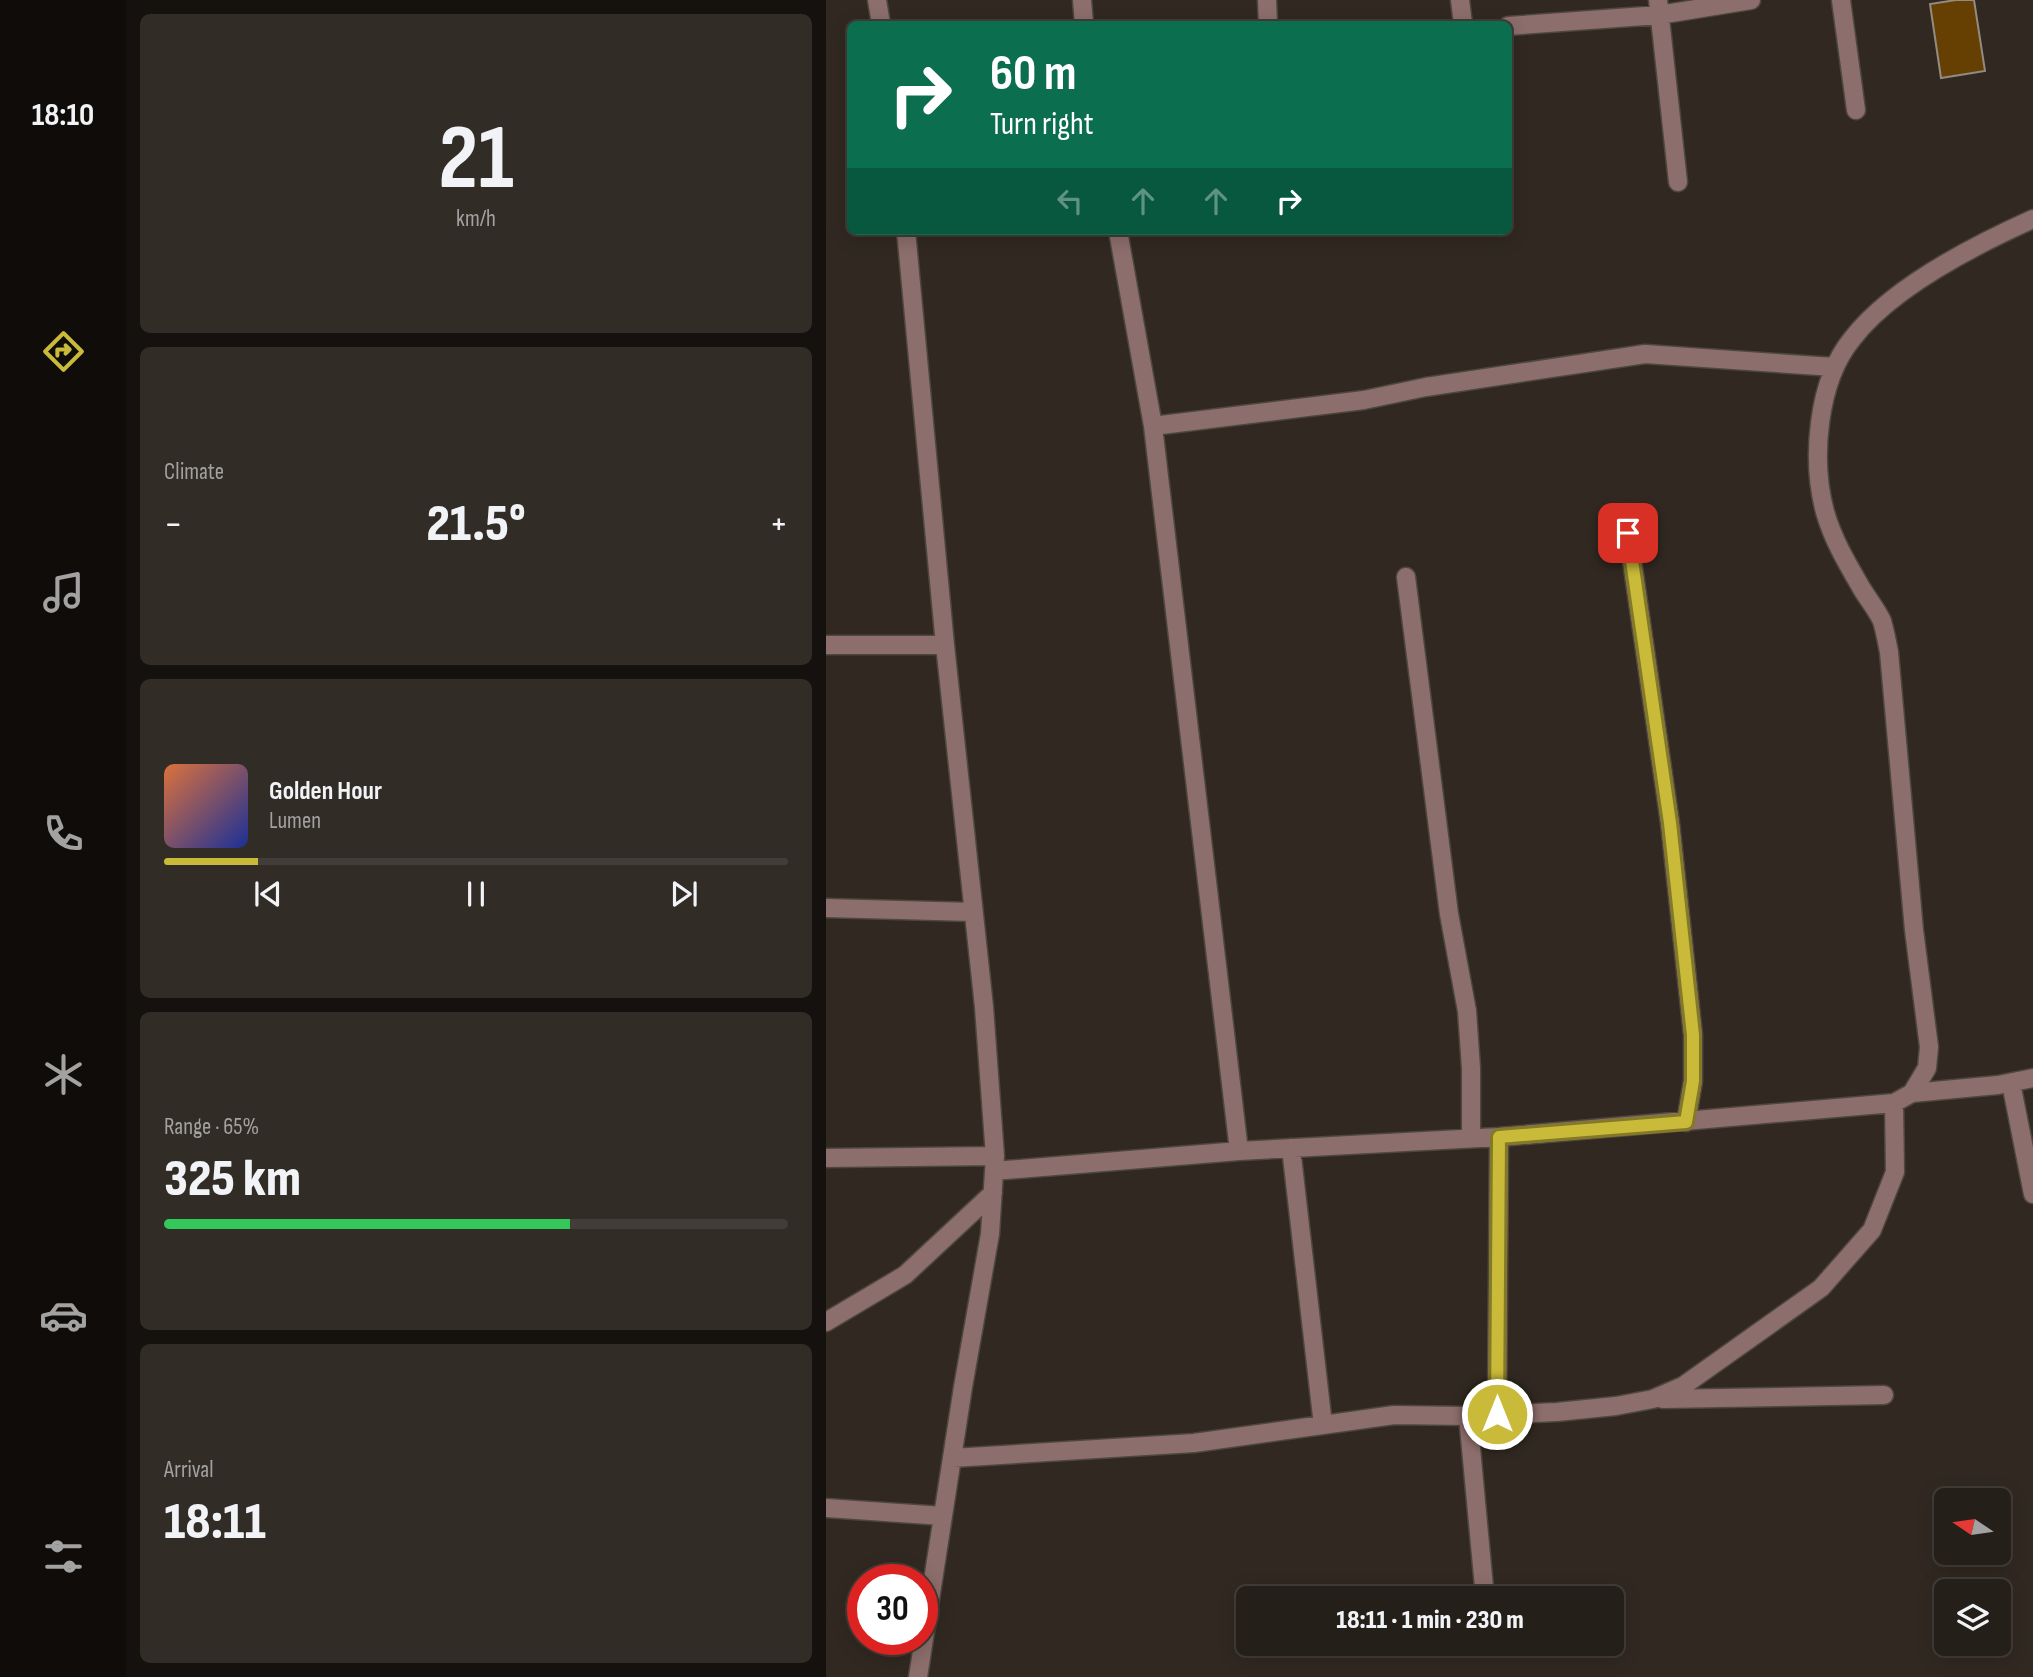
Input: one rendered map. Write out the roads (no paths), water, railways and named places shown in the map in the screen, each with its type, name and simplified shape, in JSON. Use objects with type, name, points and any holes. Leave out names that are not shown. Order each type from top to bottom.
[{"type":"street","points":[[877,0],[880,21]]},
{"type":"street","points":[[1082,0],[1084,21]]},
{"type":"street","points":[[1267,0],[1268,21]]},
{"type":"street","points":[[1460,0],[1463,21]]},
{"type":"street","points":[[1512,25],[1659,7],[1751,0]]},
{"type":"street","points":[[1840,0],[1856,110]]},
{"type":"street","points":[[1659,7],[1678,182]]},
{"type":"street","points":[[1912,1093],[1927,1068],[1929,1047],[1914,930],[1889,652],[1881,619],[1839,550],[1825,512],[1818,460],[1819,421],[1834,367],[1852,338],[1891,301],[1942,267],[2033,219]]},
{"type":"street","points":[[906,235],[944,645],[972,912],[985,1007],[994,1164],[990,1234],[918,1677]]},
{"type":"street","points":[[1119,235],[1153,426],[1239,1151]]},
{"type":"street","points":[[1153,426],[1364,400],[1426,387],[1645,354],[1834,367]]},
{"type":"street","points":[[1628,533],[1670,823],[1693,1035],[1693,1081],[1686,1122]]},
{"type":"street","points":[[1406,577],[1449,914],[1467,1011],[1471,1068],[1471,1138]]},
{"type":"street","points":[[826,645],[944,645]]},
{"type":"street","points":[[826,908],[972,912]]},
{"type":"street","points":[[826,1157],[994,1164],[1499,1137],[1894,1103],[1912,1093],[2011,1083],[2033,1078]]},
{"type":"street","points":[[2011,1083],[2033,1194]]},
{"type":"street","points":[[1653,1399],[1683,1386],[1821,1288],[1872,1230],[1895,1172],[1894,1103]]},
{"type":"street","points":[[1497,1414],[1499,1137]]},
{"type":"street","points":[[1292,1148],[1323,1425]]},
{"type":"street","points":[[826,1322],[905,1275],[993,1193]]},
{"type":"street","points":[[952,1458],[1194,1443],[1394,1415],[1468,1416],[1557,1412],[1653,1399],[1884,1395]]},
{"type":"street","points":[[1468,1416],[1484,1586]]},
{"type":"street","points":[[826,1508],[943,1516]]}]
